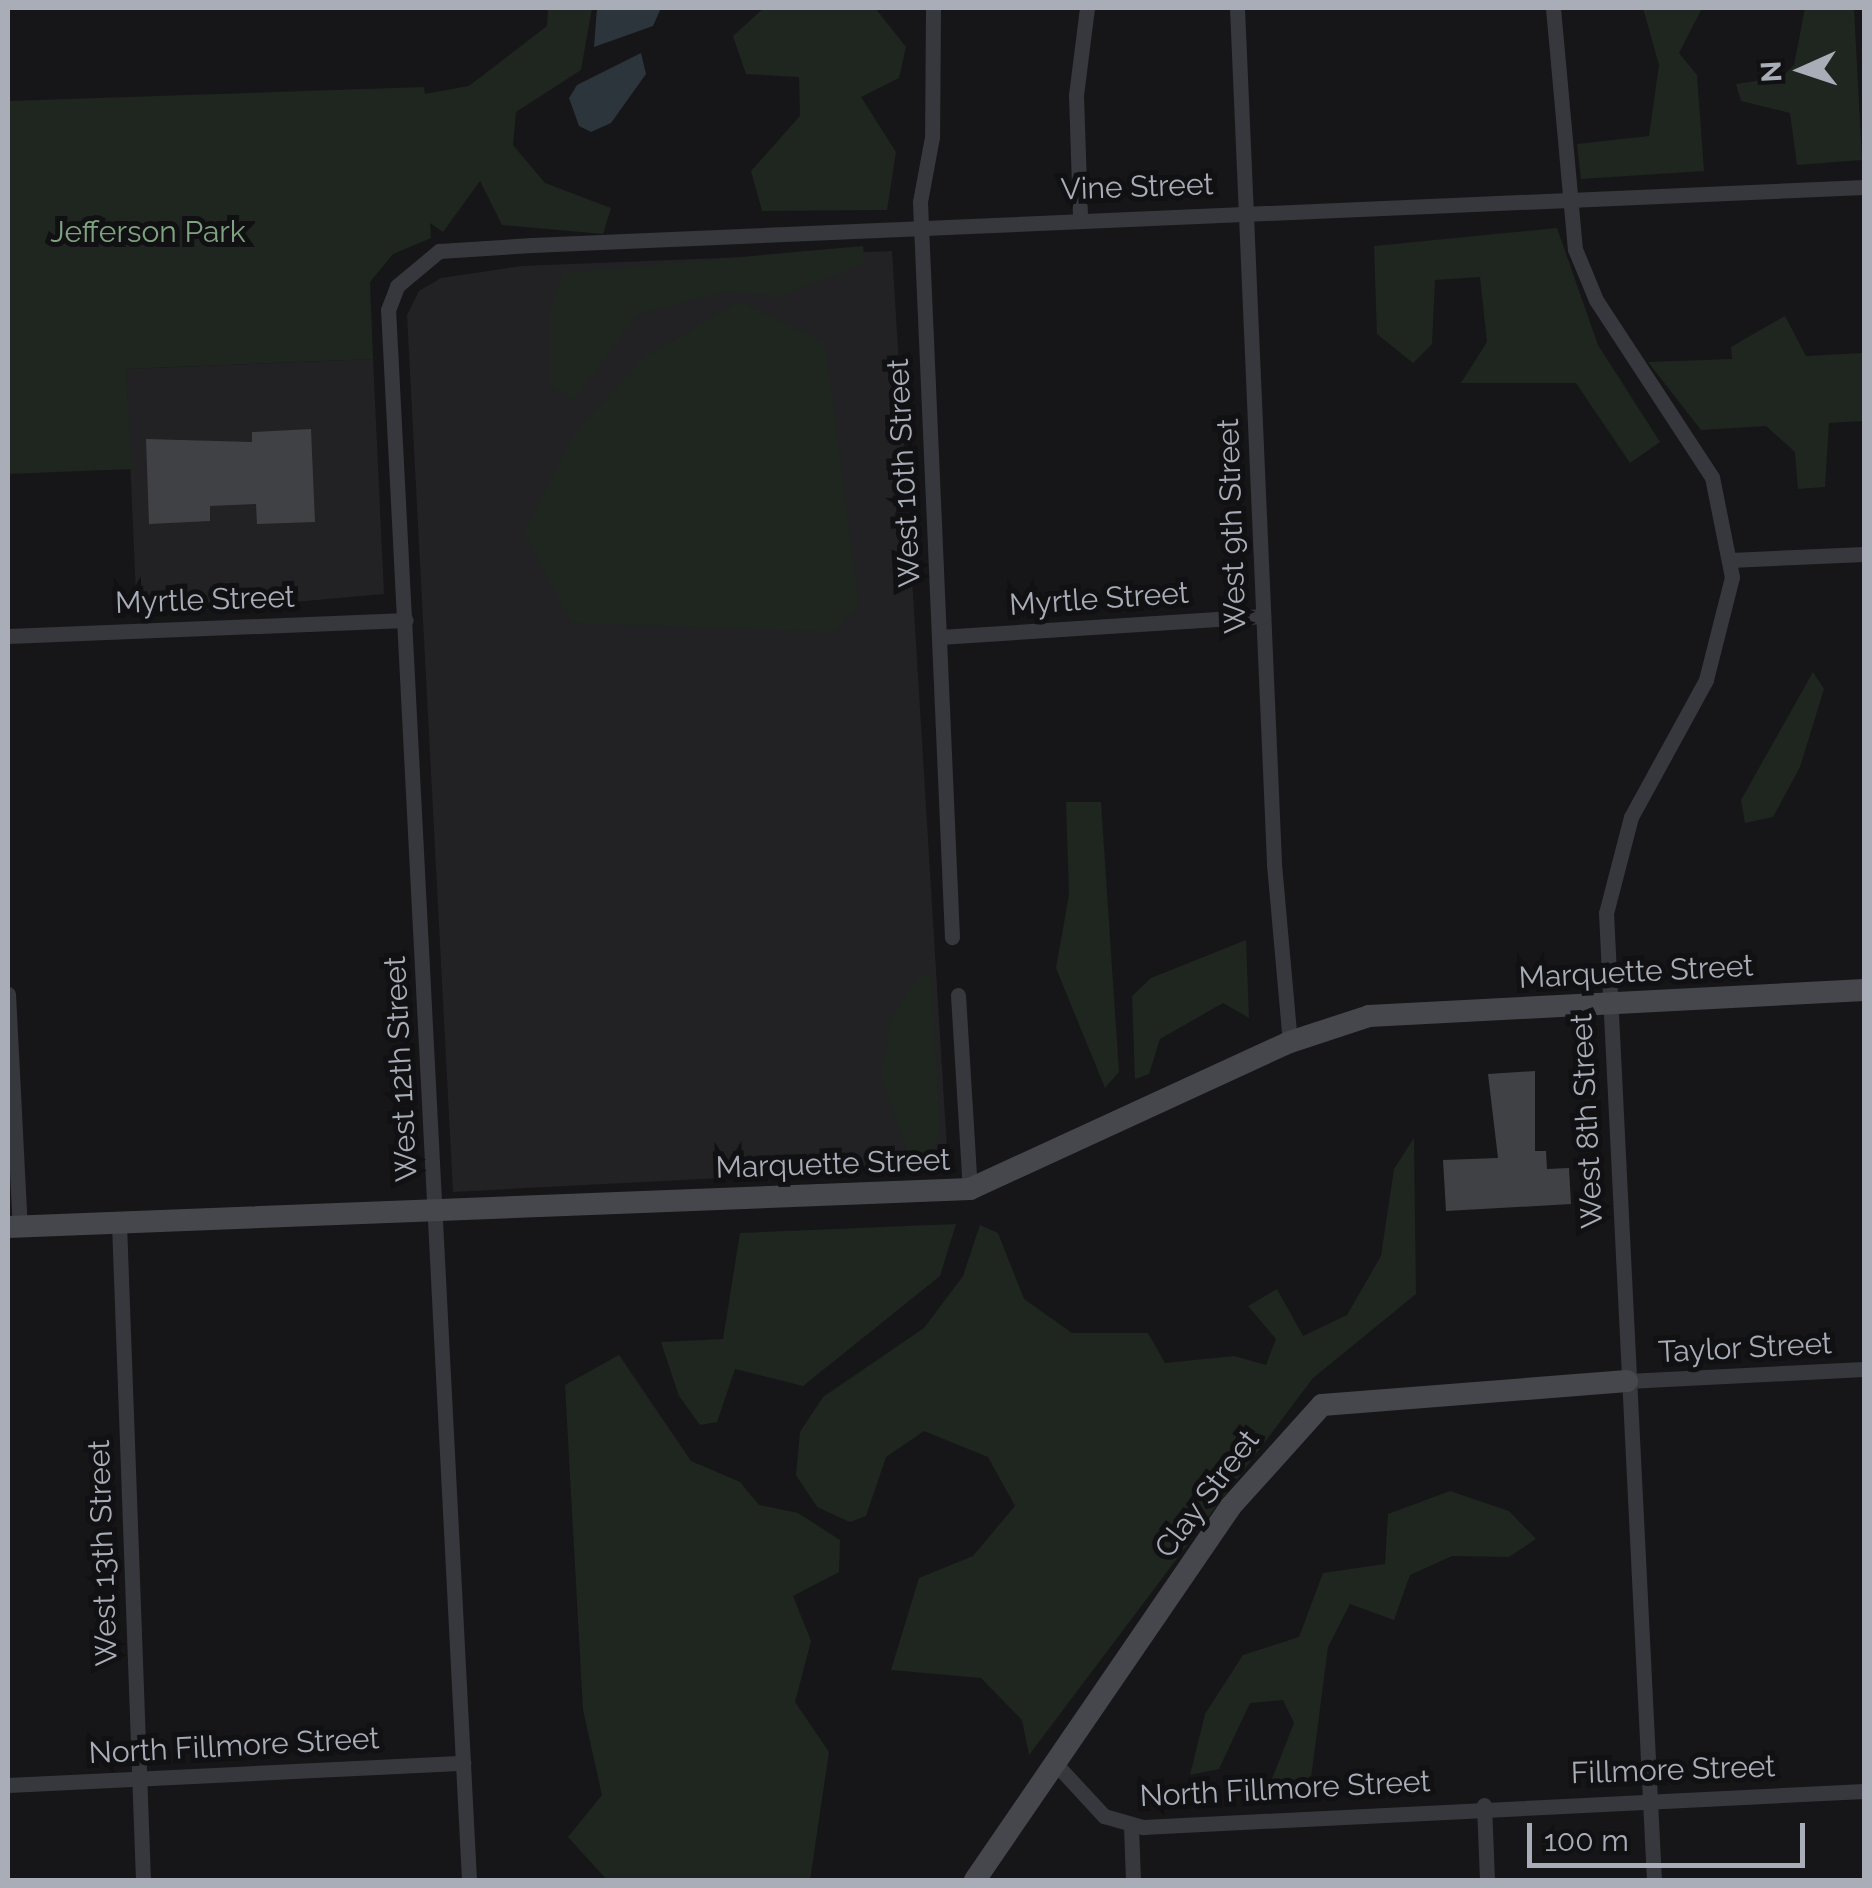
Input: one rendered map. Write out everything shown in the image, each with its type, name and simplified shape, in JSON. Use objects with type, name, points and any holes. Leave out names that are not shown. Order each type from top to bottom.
[{"type":"street","name":"West 10th Street","points":[[933,8],[920,224],[952,937]]},
{"type":"street","points":[[1080,216],[1076,94],[1087,8]]},
{"type":"street","name":"West 9th Street","points":[[1238,8],[1263,616],[1290,1042]]},
{"type":"street","name":"West 8th Street","points":[[1553,8],[1564,199],[1596,300],[1712,477],[1730,560],[1724,631],[1706,680],[1631,817],[1606,914],[1654,1880]]},
{"type":"street","name":"Vine Street","points":[[416,264],[439,251],[920,224],[1864,187]]},
{"type":"street","name":"West 12th Street","points":[[416,264],[388,310],[469,1880]]},
{"type":"street","points":[[1730,560],[1864,554]]},
{"type":"street","name":"Myrtle Street","points":[[938,637],[1263,616]]},
{"type":"street","name":"Myrtle Street","points":[[8,636],[406,620]]},
{"type":"street","name":"Marquette Street","points":[[14,1227],[970,1189],[1290,1042],[1370,1016],[1864,990]]},
{"type":"street","points":[[8,994],[14,1227]]},
{"type":"street","points":[[958,995],[970,1189]]},
{"type":"street","name":"West 13th Street","points":[[119,1223],[144,1880]]},
{"type":"street","name":"Taylor Street","points":[[1627,1381],[1864,1370]]},
{"type":"street","name":"Clay Street","points":[[975,1880],[1231,1506],[1322,1405],[1627,1381]]},
{"type":"street","name":"North Fillmore Street","points":[[1054,1762],[1104,1816],[1131,1826],[1484,1805]]},
{"type":"street","name":"North Fillmore Street","points":[[8,1784],[463,1763]]},
{"type":"street","name":"Fillmore Street","points":[[1484,1805],[1864,1791]]},
{"type":"street","points":[[1484,1805],[1487,1880]]},
{"type":"street","points":[[1131,1826],[1133,1880]]},
{"type":"shaded area","points":[[597,8],[661,8],[653,26],[594,47]]},
{"type":"shaded area","points":[[641,53],[646,74],[611,123],[591,132],[579,126],[569,98],[577,85]]},
{"type":"shaded area","points":[[892,251],[948,1166],[453,1192],[407,315],[419,291],[441,278],[522,266]]},
{"type":"shaded area","points":[[373,359],[384,594],[137,616],[126,369]]},
{"type":"green space","name":"Jefferson Park","points":[[548,8],[592,8],[581,70],[516,112],[513,145],[545,183],[611,208],[603,234],[502,225],[480,181],[443,232],[430,223],[431,238],[393,254],[370,282],[373,359],[126,369],[132,469],[8,474],[8,101],[424,87],[425,94],[469,86],[547,26]]},
{"type":"green space","points":[[764,8],[875,8],[906,47],[899,78],[861,97],[896,152],[887,210],[762,211],[751,171],[800,116],[799,77],[746,74],[733,36]]},
{"type":"green space","points":[[1643,8],[1702,8],[1679,53],[1697,75],[1704,171],[1581,179],[1577,144],[1649,136],[1659,65]]},
{"type":"green space","points":[[1805,8],[1854,8],[1862,160],[1797,165],[1790,113],[1741,101],[1736,84],[1782,77],[1794,65]]},
{"type":"green space","points":[[1557,228],[1598,345],[1660,442],[1630,463],[1576,383],[1461,383],[1487,342],[1480,277],[1435,280],[1432,344],[1413,363],[1377,334],[1374,246]]},
{"type":"green space","points":[[863,246],[865,263],[781,296],[722,292],[637,315],[573,400],[551,386],[551,310],[563,273]]},
{"type":"green space","points":[[740,301],[825,343],[859,604],[834,632],[572,623],[524,532],[576,432],[643,358]]},
{"type":"green space","points":[[1785,316],[1806,356],[1864,353],[1864,421],[1829,423],[1825,487],[1798,489],[1795,452],[1766,426],[1701,430],[1648,362],[1732,359],[1731,347]]},
{"type":"green space","points":[[1813,672],[1824,689],[1800,767],[1773,817],[1745,823],[1741,800]]},
{"type":"green space","points":[[1066,802],[1101,802],[1119,1072],[1105,1088],[1056,968],[1069,895]]},
{"type":"green space","points":[[1246,940],[1249,1018],[1223,1003],[1160,1039],[1149,1074],[1135,1079],[1132,996],[1151,978]]},
{"type":"green space","points":[[931,975],[940,1129],[931,1154],[908,1155],[881,1075],[891,1017],[918,978]]},
{"type":"green space","points":[[1414,1138],[1416,1294],[1313,1378],[1029,1755],[1022,1720],[981,1678],[891,1670],[919,1578],[973,1556],[1015,1506],[988,1457],[924,1431],[886,1457],[866,1516],[850,1522],[817,1507],[796,1475],[800,1432],[823,1397],[924,1328],[963,1276],[980,1225],[998,1233],[1024,1299],[1072,1333],[1148,1333],[1165,1363],[1234,1356],[1266,1365],[1276,1339],[1248,1306],[1277,1289],[1303,1336],[1347,1315],[1381,1256],[1394,1169]]},
{"type":"green space","points":[[956,1224],[940,1276],[803,1386],[735,1369],[717,1422],[700,1425],[679,1396],[661,1342],[723,1339],[740,1233]]},
{"type":"green space","points":[[619,1355],[691,1461],[740,1482],[759,1505],[798,1513],[840,1540],[839,1572],[793,1596],[811,1641],[795,1702],[829,1752],[810,1880],[607,1880],[568,1837],[602,1795],[583,1710],[565,1385]]},
{"type":"green space","points":[[1450,1491],[1509,1511],[1536,1539],[1509,1557],[1452,1556],[1410,1575],[1394,1620],[1350,1604],[1328,1647],[1310,1786],[1268,1789],[1294,1723],[1283,1700],[1250,1703],[1219,1769],[1190,1775],[1205,1714],[1243,1655],[1299,1637],[1323,1573],[1385,1564],[1388,1514]]},
{"type":"building","points":[[311,429],[315,522],[257,524],[256,504],[210,506],[210,521],[149,524],[146,439],[252,442],[252,432]]},
{"type":"building","points":[[1535,1071],[1535,1151],[1546,1151],[1547,1169],[1569,1168],[1571,1204],[1446,1211],[1443,1160],[1498,1158],[1488,1074]]}]
